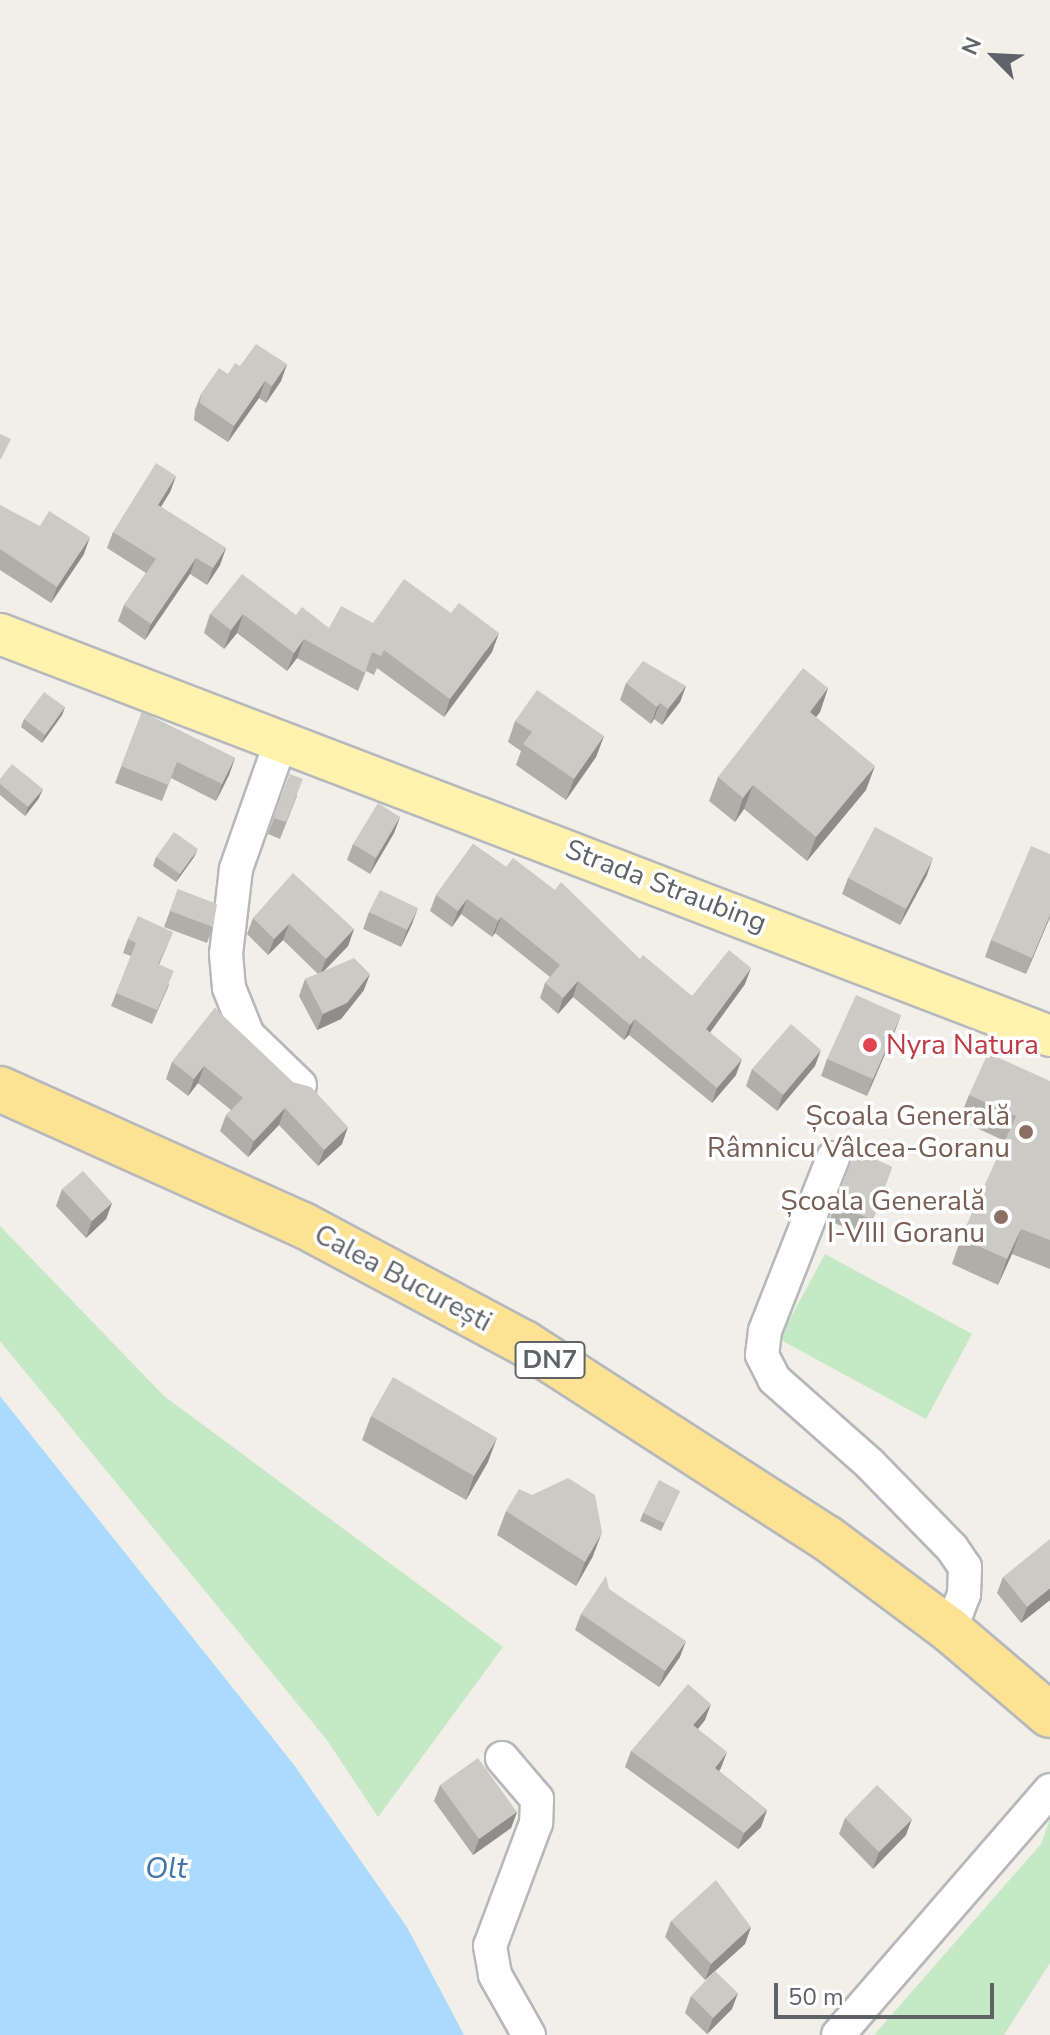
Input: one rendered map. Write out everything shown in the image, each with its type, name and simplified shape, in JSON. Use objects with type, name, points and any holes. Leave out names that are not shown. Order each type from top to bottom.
[{"type":"highway","name":"Calea București","points":[[0,1089],[289,1218],[524,1343],[749,1484],[950,1630],[1050,1715]]},
{"type":"main road","name":"Strada Straubing","points":[[0,634],[1050,1036]]},
{"type":"street","points":[[281,741],[236,869],[226,954],[229,988],[248,1035],[300,1085]]},
{"type":"street","points":[[833,1158],[765,1331],[762,1355],[774,1379],[870,1464],[952,1548],[965,1567],[964,1594],[950,1630]]},
{"type":"street","points":[[502,1758],[537,1799],[536,1823],[490,1946],[495,1975],[529,2035]]},
{"type":"street","points":[[838,2035],[1050,1790]]},
{"type":"green space","points":[[0,1226],[164,1396],[503,1647],[378,1817],[327,1740],[0,1341]]},
{"type":"green space","points":[[825,1254],[972,1334],[926,1419],[779,1339]]},
{"type":"green space","points":[[1050,1819],[1050,1963],[1004,2035],[874,2035],[1041,1844]]},
{"type":"water","name":"Olt","points":[[0,1396],[295,1766],[407,1927],[464,2035],[0,2035]]},
{"type":"pier","points":[[0,1392],[298,1763],[411,1925],[468,2035],[407,1927],[295,1766]]},
{"type":"building","points":[[256,344],[287,364],[272,386],[265,381],[234,426],[200,403],[201,394],[219,368],[228,374],[235,363],[240,366]]},
{"type":"building","points":[[0,434],[11,439],[1,459],[0,459]]},
{"type":"building","points":[[156,463],[176,476],[158,505],[226,548],[213,568],[196,558],[151,624],[124,605],[156,559],[113,532]]},
{"type":"building","points":[[0,505],[40,526],[49,511],[90,537],[57,587],[0,549]]},
{"type":"building","points":[[242,574],[296,615],[302,607],[329,628],[341,606],[373,623],[404,579],[451,613],[459,603],[499,633],[450,699],[384,650],[381,656],[372,652],[365,673],[304,639],[294,653],[243,614],[231,630],[210,614]]},
{"type":"building","points":[[643,661],[686,686],[668,709],[660,703],[657,707],[626,683]]},
{"type":"building","points":[[803,668],[828,688],[810,712],[875,766],[816,837],[753,785],[743,798],[718,777]]},
{"type":"building","points":[[537,690],[604,736],[574,779],[523,744],[532,732],[515,721]]},
{"type":"building","points":[[44,692],[65,707],[45,735],[24,719]]},
{"type":"building","points":[[142,712],[235,758],[222,784],[177,762],[168,785],[121,766]]},
{"type":"building","points":[[12,764],[43,789],[28,807],[0,784],[0,779]]},
{"type":"building","points":[[290,774],[303,779],[286,822],[274,818]]},
{"type":"building","points":[[378,803],[400,817],[376,858],[353,844]]},
{"type":"building","points":[[875,827],[933,858],[906,909],[848,878]]},
{"type":"building","points":[[174,832],[198,849],[180,874],[156,857]]},
{"type":"building","points":[[473,844],[506,867],[513,858],[555,890],[561,882],[640,959],[643,955],[692,996],[729,950],[751,968],[706,1029],[742,1059],[717,1088],[635,1019],[630,1025],[578,981],[563,998],[545,983],[560,965],[501,917],[498,921],[467,899],[458,911],[436,895]]},
{"type":"building","points":[[1031,846],[1050,854],[1050,915],[1032,958],[991,940]]},
{"type":"building","points":[[293,873],[354,929],[326,959],[289,924],[274,939],[253,918]]},
{"type":"building","points":[[178,889],[217,904],[213,927],[170,911]]},
{"type":"building","points":[[380,890],[418,908],[407,930],[369,912]]},
{"type":"building","points":[[138,916],[173,932],[158,964],[174,971],[157,1010],[116,993],[136,943],[128,939]]},
{"type":"building","points":[[354,958],[370,974],[347,1003],[323,1014],[305,979]]},
{"type":"building","points":[[856,995],[901,1015],[873,1079],[827,1059]]},
{"type":"building","points":[[215,1008],[293,1082],[311,1087],[348,1127],[324,1150],[285,1108],[254,1141],[226,1115],[243,1098],[204,1066],[194,1079],[172,1062]]},
{"type":"building","points":[[791,1024],[821,1050],[783,1095],[752,1069]]},
{"type":"building","name":"Școala Generală I-VIII Goranu","points":[[988,1053],[1050,1081],[1050,1240],[1021,1229],[1007,1259],[961,1238],[1016,1116],[969,1095]]},
{"type":"building","points":[[856,1151],[892,1167],[873,1220],[835,1204]]},
{"type":"building","points":[[83,1171],[112,1203],[92,1221],[62,1189]]},
{"type":"building","points":[[393,1377],[497,1438],[474,1476],[371,1416]]},
{"type":"building","points":[[568,1478],[595,1495],[602,1532],[585,1562],[506,1511],[519,1489],[532,1495]]},
{"type":"building","points":[[659,1480],[680,1491],[664,1523],[643,1513]]},
{"type":"building","points":[[1050,1539],[1050,1588],[1027,1607],[1003,1577]]},
{"type":"building","points":[[606,1576],[609,1589],[686,1641],[665,1671],[581,1614]]},
{"type":"building","points":[[688,1684],[711,1704],[693,1725],[727,1752],[715,1768],[767,1810],[744,1833],[631,1751]]},
{"type":"building","points":[[478,1758],[517,1812],[479,1839],[440,1785]]},
{"type":"building","points":[[877,1785],[912,1819],[879,1852],[845,1818]]},
{"type":"building","points":[[716,1880],[751,1927],[711,1964],[671,1921]]},
{"type":"building","points":[[715,1971],[738,1993],[713,2018],[691,1996]]},
{"type":"place","name":"Nyra Natura","points":[[870,1045]]},
{"type":"place","name":"Școala Generală Râmnicu Vâlcea-Goranu","points":[[1026,1132]]},
{"type":"place","name":"Școala Generală I-VIII Goranu","points":[[1001,1217]]}]
